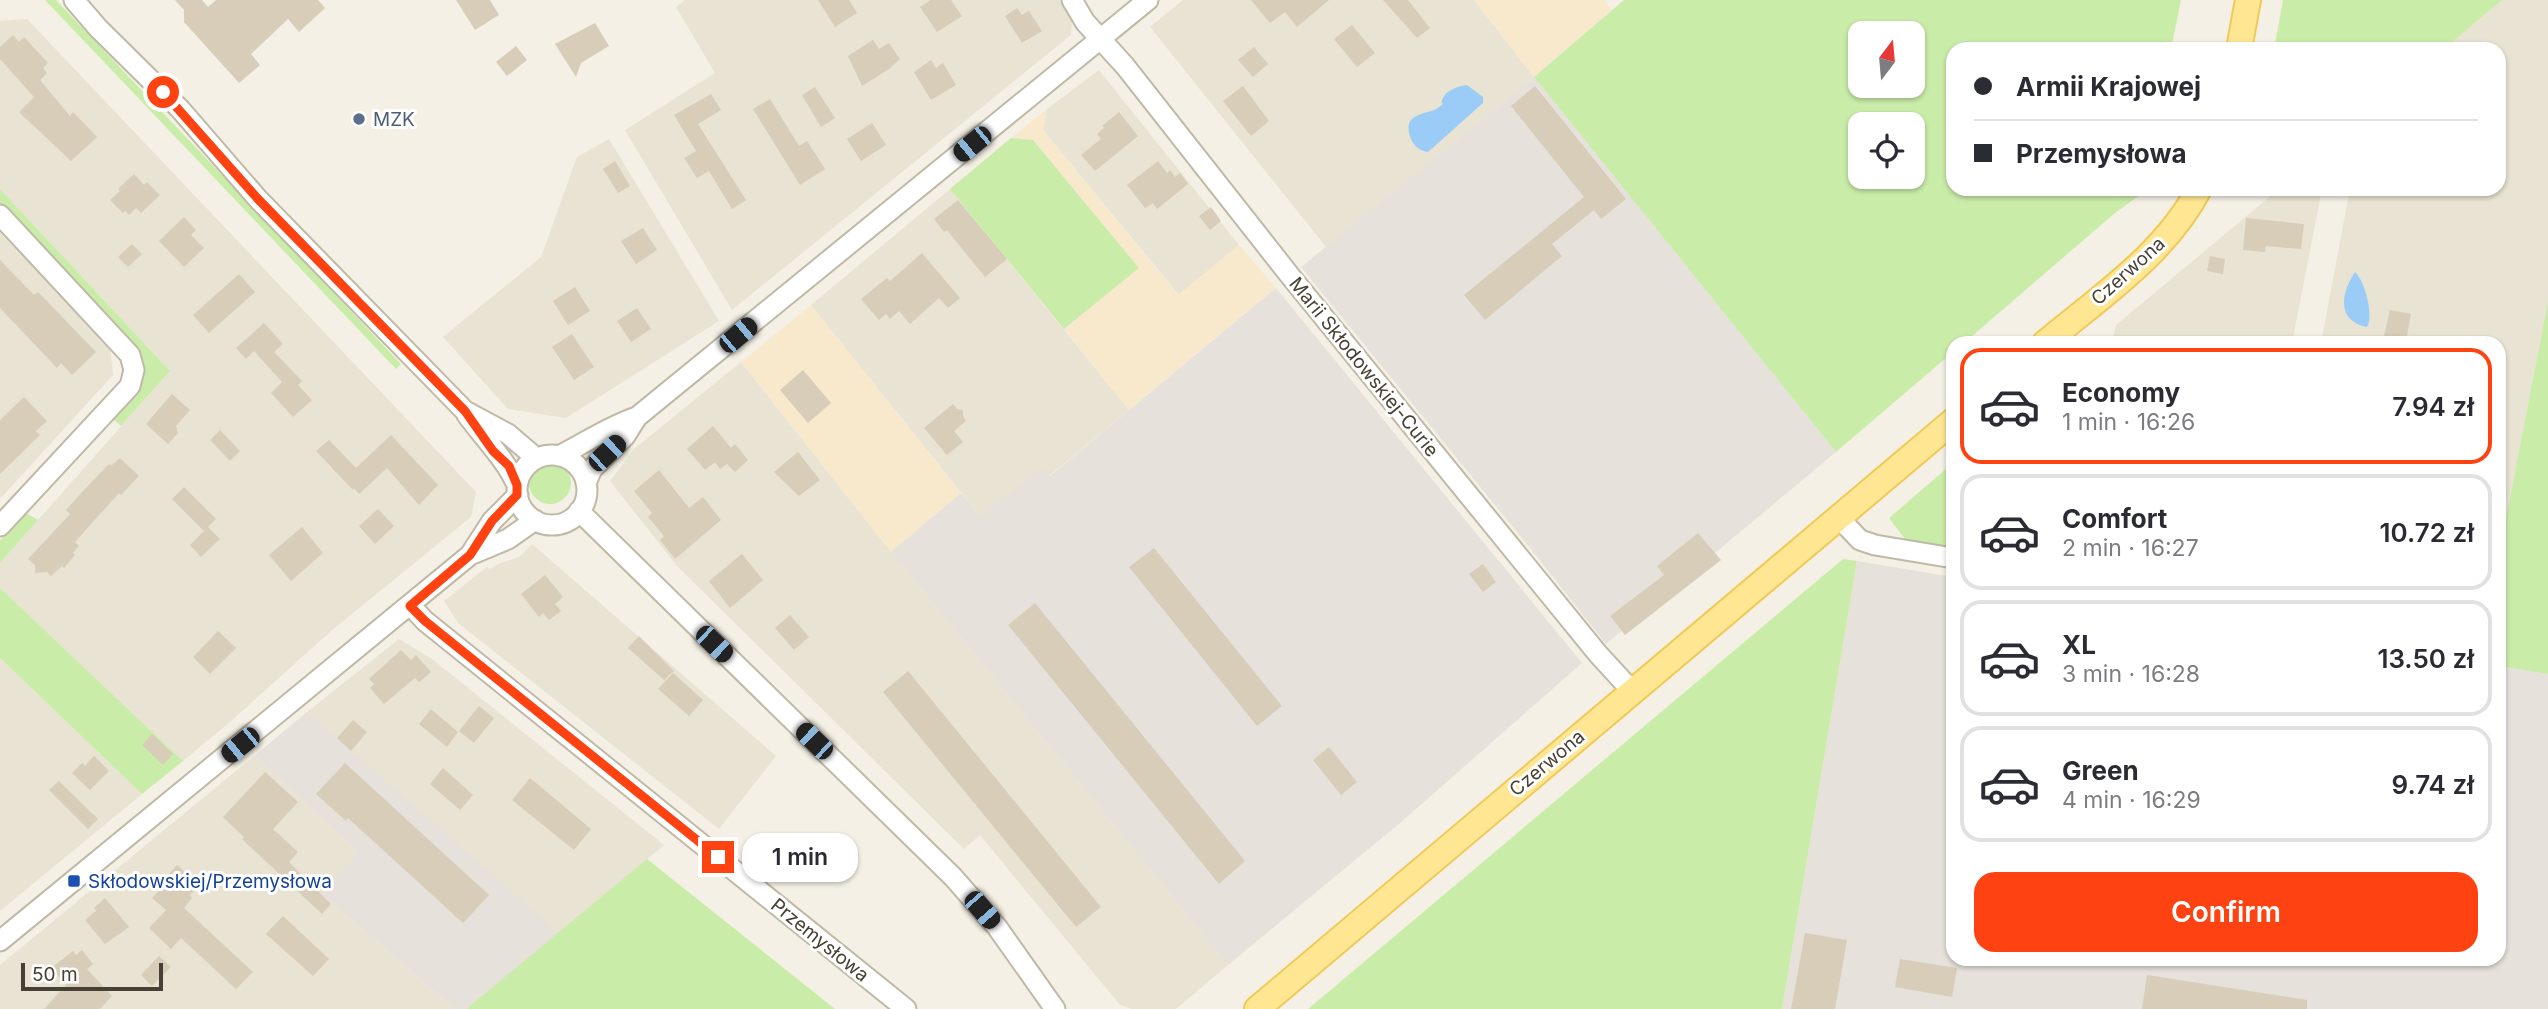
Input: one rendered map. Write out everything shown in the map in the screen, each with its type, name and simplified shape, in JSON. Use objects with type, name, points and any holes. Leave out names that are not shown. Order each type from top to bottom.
[{"type":"main road","points":[[2240,42],[2248,0]]},
{"type":"main road","name":"Czerwona","points":[[2054,336],[2148,257],[2182,216],[2195,196]]},
{"type":"main road","name":"Czerwona","points":[[1257,1009],[1946,427]]},
{"type":"street","points":[[74,0],[98,28],[180,109],[258,199],[465,411],[493,451],[509,466],[519,504],[535,520],[548,524],[566,521],[579,511],[585,501],[586,483],[592,468],[625,436],[637,417],[1148,0]]},
{"type":"street","name":"Marii Skłodowskiej-Curie","points":[[1072,0],[1100,40],[1125,66],[1291,277],[1589,643],[1632,691]]},
{"type":"street","points":[[0,215],[130,355],[134,370],[130,386],[0,526]]},
{"type":"street","points":[[465,411],[508,434],[536,458]]},
{"type":"street","points":[[559,456],[616,424],[637,417]]},
{"type":"street","points":[[0,942],[470,555],[517,490],[520,474],[527,465],[536,458],[559,456],[577,465],[586,483]]},
{"type":"street","points":[[579,511],[953,877],[997,927],[1055,1009]]},
{"type":"street","points":[[1838,517],[1860,540],[1946,557]]},
{"type":"street","points":[[470,555],[509,539],[535,520]]},
{"type":"street","name":"Przemysłowa","points":[[410,606],[425,621],[906,1009]]},
{"type":"shaded area","points":[[685,0],[1059,0],[1072,21],[1071,35],[732,310],[625,130],[715,73],[676,7]]},
{"type":"shaded area","points":[[1183,0],[1474,0],[1534,77],[1326,247],[1150,27]]},
{"type":"shaded area","points":[[1474,0],[1604,0],[1612,10],[1534,77]]},
{"type":"shaded area","points":[[2502,0],[2548,0],[2548,301],[2506,519],[2506,336],[2322,336],[2349,196],[2506,196],[2506,42],[2452,42]]},
{"type":"shaded area","points":[[27,19],[476,492],[471,517],[331,631],[183,761],[0,588],[0,563],[170,371],[0,189],[0,21]]},
{"type":"shaded area","points":[[1099,70],[1239,245],[1179,295],[1043,130],[1047,109]]},
{"type":"shaded area","points":[[1534,77],[1836,452],[1606,644],[1301,267]]},
{"type":"shaded area","points":[[1047,109],[1043,130],[1178,295],[1239,245],[1276,288],[1129,410],[1064,329],[1139,268],[1033,140],[1011,138]]},
{"type":"shaded area","points":[[609,139],[719,321],[566,418],[508,409],[443,337],[541,257],[577,157]]},
{"type":"shaded area","points":[[950,189],[1129,410],[1049,476],[1042,469],[980,516],[811,305]]},
{"type":"shaded area","points":[[2271,196],[2321,196],[2293,336],[2114,336],[2116,325]]},
{"type":"shaded area","points":[[0,233],[110,346],[113,375],[0,499]]},
{"type":"shaded area","points":[[1276,288],[1582,663],[1400,823],[1228,965],[891,552],[961,493],[980,516],[1042,468],[1050,476]]},
{"type":"shaded area","points":[[811,305],[961,493],[891,552],[741,362]]},
{"type":"shaded area","points":[[741,362],[891,552],[1228,965],[1176,1009],[1132,1009],[1120,1005],[980,835],[964,849],[677,566],[610,481],[634,449]]},
{"type":"shaded area","points":[[532,544],[776,756],[719,829],[458,623],[444,601],[487,567],[490,569],[519,557]]},
{"type":"shaded area","points":[[1857,561],[1946,576],[1946,966],[2506,966],[2506,667],[2548,674],[2548,1009],[1782,1009]]},
{"type":"shaded area","points":[[399,639],[432,659],[664,845],[559,933],[393,793],[307,712]]},
{"type":"shaded area","points":[[0,658],[142,794],[0,911]]},
{"type":"shaded area","points":[[307,712],[559,933],[466,1009],[455,1009],[320,893],[358,852],[254,756]]},
{"type":"shaded area","points":[[254,756],[358,852],[321,894],[455,1009],[0,1009],[0,965]]},
{"type":"green space","points":[[45,0],[56,0],[401,364],[396,369]]},
{"type":"green space","points":[[1624,0],[2181,0],[2172,42],[1946,42],[1946,196],[2138,196],[2115,213],[1972,336],[1946,336],[1946,358],[1836,452],[1534,77]]},
{"type":"green space","points":[[2283,0],[2502,0],[2452,42],[2275,42]]},
{"type":"green space","points":[[1011,138],[1033,140],[1139,268],[1064,329],[950,189]]},
{"type":"green space","points":[[0,189],[170,371],[121,426],[113,419],[130,399],[137,353],[126,334],[0,204]]},
{"type":"green space","points":[[2548,301],[2548,674],[2506,667],[2506,519]]},
{"type":"green space","points":[[550,462],[565,468],[571,483],[565,498],[550,504],[535,498],[529,483],[535,468]]},
{"type":"green space","points":[[1946,469],[1946,552],[1910,546],[1889,518]]},
{"type":"green space","points":[[26,513],[38,520],[0,563],[0,540]]},
{"type":"green space","points":[[1843,559],[1857,561],[1782,1009],[1308,1009]]},
{"type":"green space","points":[[0,588],[183,761],[142,794],[0,658]]},
{"type":"green space","points":[[647,859],[835,1009],[466,1009]]},
{"type":"water","points":[[1467,85],[1483,97],[1483,103],[1428,152],[1422,151],[1412,142],[1409,123],[1417,116],[1443,104],[1442,100],[1450,91]]},
{"type":"water","points":[[2355,272],[2367,299],[2367,327],[2350,319],[2344,305],[2344,297]]},
{"type":"building","points":[[175,0],[202,0],[208,7],[216,0],[318,0],[325,8],[299,32],[288,19],[251,54],[260,65],[239,83],[184,22],[184,10]]},
{"type":"building","points":[[456,0],[490,0],[499,15],[475,30]]},
{"type":"building","points":[[818,0],[849,0],[857,13],[835,27]]},
{"type":"building","points":[[931,0],[951,0],[962,16],[937,32],[920,7]]},
{"type":"building","points":[[1251,0],[1329,0],[1297,27],[1285,12],[1270,23]]},
{"type":"building","points":[[1383,0],[1408,0],[1430,28],[1417,38]]},
{"type":"building","points":[[1017,8],[1022,15],[1029,11],[1042,31],[1022,43],[1005,16]]},
{"type":"building","points":[[595,23],[609,46],[581,63],[576,77],[555,44]]},
{"type":"building","points":[[1352,25],[1375,53],[1357,67],[1334,39]]},
{"type":"building","points":[[13,35],[19,42],[24,37],[48,63],[43,68],[47,73],[40,80],[70,116],[73,112],[97,137],[71,161],[19,112],[34,97],[0,59],[0,47]]},
{"type":"building","points":[[873,40],[879,49],[889,43],[900,59],[862,86],[848,56]]},
{"type":"building","points":[[516,46],[527,60],[507,76],[496,62]]},
{"type":"building","points":[[1254,47],[1268,64],[1253,77],[1238,60]]},
{"type":"building","points":[[931,60],[936,68],[943,63],[956,85],[931,100],[914,72]]},
{"type":"building","points":[[1243,86],[1269,121],[1251,136],[1223,101]]},
{"type":"building","points":[[1535,86],[1626,199],[1601,219],[1594,210],[1552,244],[1562,256],[1485,320],[1464,295],[1584,197],[1511,106]]},
{"type":"building","points":[[815,87],[835,118],[821,127],[802,95]]},
{"type":"building","points":[[711,94],[721,110],[698,124],[746,200],[732,209],[709,171],[697,178],[684,158],[696,151],[674,115]]},
{"type":"building","points":[[770,99],[799,146],[807,141],[825,169],[800,185],[753,109]]},
{"type":"building","points":[[1119,112],[1138,136],[1095,171],[1081,155],[1101,139],[1097,134],[1104,128],[1102,126]]},
{"type":"building","points":[[872,123],[886,145],[861,161],[847,139]]},
{"type":"building","points":[[615,161],[630,186],[618,193],[603,169]]},
{"type":"building","points":[[1158,161],[1167,173],[1170,170],[1175,177],[1180,173],[1188,184],[1157,209],[1153,203],[1145,208],[1127,185]]},
{"type":"building","points":[[134,174],[144,185],[147,182],[160,195],[141,213],[136,208],[129,215],[125,211],[123,213],[110,200]]},
{"type":"building","points":[[958,200],[1007,259],[985,277],[947,230],[944,232],[934,219]]},
{"type":"building","points":[[1211,207],[1221,221],[1210,230],[1199,216]]},
{"type":"building","points":[[184,217],[196,230],[191,235],[204,248],[184,267],[159,241]]},
{"type":"building","points":[[2246,218],[2304,224],[2301,249],[2266,246],[2265,252],[2243,250]]},
{"type":"building","points":[[643,228],[657,250],[636,264],[621,241]]},
{"type":"building","points":[[132,244],[142,254],[128,267],[118,257]]},
{"type":"building","points":[[922,253],[960,298],[948,308],[939,298],[910,324],[899,311],[890,319],[886,314],[879,320],[861,299],[887,278],[890,281]]},
{"type":"building","points":[[2210,256],[2225,259],[2223,274],[2207,271]]},
{"type":"building","points":[[0,260],[34,295],[38,292],[96,352],[72,375],[61,363],[57,368],[0,308]]},
{"type":"building","points":[[239,274],[255,292],[209,333],[193,315]]},
{"type":"building","points":[[575,287],[590,311],[568,325],[553,301]]},
{"type":"building","points":[[637,308],[651,329],[631,342],[617,321]]},
{"type":"building","points":[[2390,310],[2411,314],[2407,336],[2384,336]]},
{"type":"building","points":[[264,323],[283,344],[274,352],[302,381],[298,385],[312,400],[293,417],[271,393],[282,382],[254,351],[246,359],[236,348]]},
{"type":"building","points":[[572,334],[594,367],[574,380],[552,347]]},
{"type":"building","points":[[803,370],[831,403],[808,423],[780,390]]},
{"type":"building","points":[[172,394],[190,410],[176,426],[178,433],[168,444],[146,424]]},
{"type":"building","points":[[24,397],[47,421],[36,431],[40,435],[0,474],[0,420]]},
{"type":"building","points":[[953,404],[957,409],[963,410],[966,421],[954,431],[963,442],[947,455],[924,428]]},
{"type":"building","points":[[713,426],[731,448],[735,444],[748,460],[735,472],[727,464],[720,469],[715,462],[705,470],[687,449]]},
{"type":"building","points":[[220,430],[240,451],[230,461],[210,440]]},
{"type":"building","points":[[391,435],[438,485],[419,505],[387,468],[359,494],[316,451],[329,440],[356,468]]},
{"type":"building","points":[[798,452],[820,480],[799,496],[774,472]]},
{"type":"building","points":[[120,458],[139,476],[121,495],[119,493],[75,542],[79,546],[64,568],[62,566],[51,576],[47,572],[35,573],[35,565],[28,559],[70,514],[66,510],[84,490],[109,464],[111,466]]},
{"type":"building","points":[[659,470],[689,508],[703,497],[721,520],[675,559],[660,540],[664,536],[648,517],[652,513],[634,491]]},
{"type":"building","points":[[184,487],[216,519],[208,527],[220,539],[201,557],[190,545],[204,531],[172,499]]},
{"type":"building","points":[[378,509],[394,526],[375,544],[359,526]]},
{"type":"building","points":[[302,527],[323,553],[291,581],[269,555]]},
{"type":"building","points":[[1698,533],[1721,560],[1625,635],[1610,616],[1664,575],[1657,566]]},
{"type":"building","points":[[1154,548],[1282,706],[1257,726],[1129,567]]},
{"type":"building","points":[[742,554],[763,580],[730,608],[709,581]]},
{"type":"building","points":[[1483,564],[1496,582],[1483,592],[1469,574]]},
{"type":"building","points":[[545,575],[563,597],[555,604],[561,611],[549,620],[543,613],[539,617],[521,594]]},
{"type":"building","points":[[1035,603],[1245,861],[1219,884],[1008,625]]},
{"type":"building","points":[[790,615],[809,637],[794,650],[775,628]]},
{"type":"building","points":[[218,631],[236,648],[210,674],[193,657]]},
{"type":"building","points":[[639,636],[674,671],[664,680],[628,648]]},
{"type":"building","points":[[401,650],[411,660],[416,655],[431,672],[419,682],[415,678],[384,704],[370,688],[374,684],[369,679]]},
{"type":"building","points":[[908,671],[1101,907],[1076,927],[883,692]]},
{"type":"building","points":[[673,673],[703,700],[689,716],[658,689]]},
{"type":"building","points":[[479,706],[494,718],[474,743],[459,731]]},
{"type":"building","points":[[431,709],[458,732],[447,747],[419,724]]},
{"type":"building","points":[[353,720],[367,732],[351,751],[337,738]]},
{"type":"building","points":[[152,734],[173,754],[163,765],[142,745]]},
{"type":"building","points":[[1329,747],[1357,782],[1341,795],[1313,760]]},
{"type":"building","points":[[94,756],[109,771],[90,790],[72,773],[82,763],[85,766]]},
{"type":"building","points":[[345,763],[489,895],[463,923],[348,818],[346,821],[316,794]]},
{"type":"building","points":[[443,768],[473,795],[460,810],[430,784]]},
{"type":"building","points":[[265,772],[298,802],[273,829],[298,852],[289,862],[331,904],[322,914],[242,839],[244,837],[223,817]]},
{"type":"building","points":[[530,778],[591,829],[574,850],[512,800]]},
{"type":"building","points":[[59,781],[98,819],[88,829],[49,790]]},
{"type":"building","points":[[177,865],[200,885],[190,895],[192,898],[184,908],[253,972],[236,989],[181,938],[171,949],[149,928],[166,910],[152,898],[171,878],[168,875]]},
{"type":"building","points":[[105,898],[129,927],[105,944],[85,920]]},
{"type":"building","points":[[283,916],[329,959],[313,976],[266,934]]},
{"type":"building","points":[[1805,933],[1847,940],[1835,1009],[1791,1009]]},
{"type":"building","points":[[82,950],[93,964],[87,969],[112,996],[100,1009],[44,1009],[66,985],[51,968],[73,951],[76,955]]},
{"type":"building","points":[[159,956],[171,967],[152,986],[141,975]]},
{"type":"building","points":[[1900,959],[1957,968],[1952,997],[1895,987]]},
{"type":"building","points":[[2147,975],[2307,1000],[2307,1009],[2142,1009]]},
{"type":"place","name":"MZK","points":[[359,119]]},
{"type":"place","name":"Skłodowskiej/Przemysłowa","points":[[74,881]]},
{"type":"route","points":[[163,92],[258,199],[465,411],[493,451],[509,466],[517,485],[517,495],[492,521],[470,555],[410,606],[425,621],[718,857]]}]
